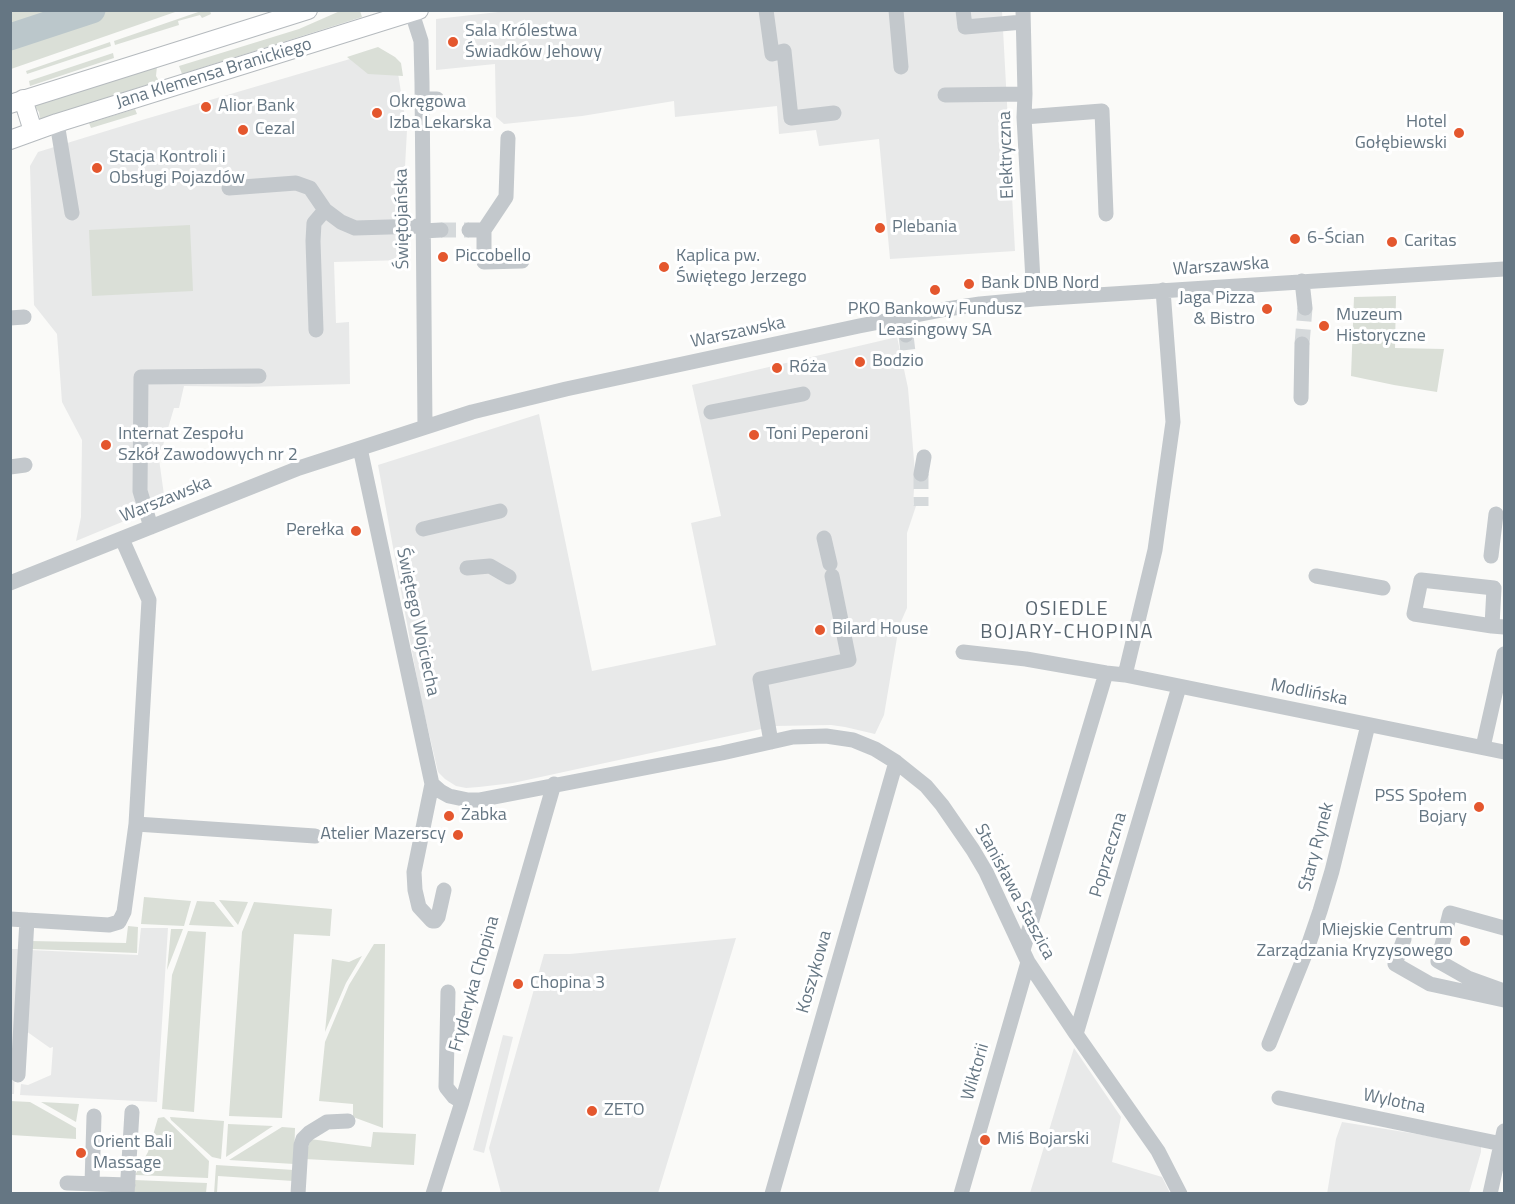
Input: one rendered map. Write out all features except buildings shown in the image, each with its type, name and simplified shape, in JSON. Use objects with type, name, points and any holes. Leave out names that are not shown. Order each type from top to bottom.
[{"type":"main road","name":"Jana Klemensa Branickiego","points":[[17,101],[308,10]]},
{"type":"main road","name":"Jana Klemensa Branickiego","points":[[10,140],[174,86],[416,12]]},
{"type":"main road","points":[[165,55],[174,86]]},
{"type":"main road","points":[[17,101],[33,131]]},
{"type":"street","points":[[766,10],[772,54],[784,51],[791,118],[834,112]]},
{"type":"street","points":[[896,10],[901,67]]},
{"type":"street","points":[[963,10],[965,27],[1023,16]]},
{"type":"street","name":"Świętojańska","points":[[416,12],[430,99],[422,228],[425,427]]},
{"type":"street","name":"Elektryczna","points":[[1023,16],[1024,117],[1034,299]]},
{"type":"street","points":[[945,95],[1025,94]]},
{"type":"street","points":[[1024,117],[1102,111],[1106,214]]},
{"type":"street","points":[[57,123],[72,213]]},
{"type":"street","points":[[508,138],[506,197],[476,230],[484,262],[522,261]]},
{"type":"street","points":[[229,188],[296,183],[310,188],[325,210],[341,222],[356,228],[441,230]]},
{"type":"street","points":[[316,330],[314,223],[325,210]]},
{"type":"street","name":"Warszawska","points":[[10,583],[299,468],[472,412],[566,389],[903,318],[980,304],[1034,299],[1504,269]]},
{"type":"street","points":[[1302,281],[1305,308]]},
{"type":"street","points":[[1125,675],[1155,550],[1173,422],[1163,290]]},
{"type":"street","points":[[903,318],[906,335]]},
{"type":"street","points":[[1301,398],[1302,344]]},
{"type":"street","points":[[151,527],[140,491],[141,377],[259,376]]},
{"type":"street","points":[[711,412],[803,394]]},
{"type":"street","name":"Świętego Wojciecha","points":[[360,447],[432,784]]},
{"type":"street","points":[[921,474],[924,457]]},
{"type":"street","points":[[423,529],[500,511]]},
{"type":"street","points":[[1491,556],[1496,514]]},
{"type":"street","points":[[771,742],[759,679],[849,660],[824,538]]},
{"type":"street","points":[[10,919],[109,925],[118,922],[124,912],[136,824],[149,600],[122,539]]},
{"type":"street","points":[[467,568],[490,566],[509,577]]},
{"type":"street","points":[[1316,576],[1383,588]]},
{"type":"street","points":[[1483,747],[1504,654],[1500,624],[1494,588],[1421,580],[1414,614],[1500,624]]},
{"type":"street","name":"Modlińska","points":[[963,652],[1125,675],[1504,752]]},
{"type":"street","points":[[1026,956],[1106,674]]},
{"type":"street","name":"Poprzeczna","points":[[1076,1034],[1179,687]]},
{"type":"street","name":"Stary Rynek","points":[[1269,1044],[1320,911],[1332,872],[1368,724]]},
{"type":"street","name":"Stanisława Staszica","points":[[432,784],[449,796],[479,800],[793,737],[826,736],[853,740],[875,750],[896,762],[926,786],[973,850],[1026,956],[1076,1034],[1158,1151],[1180,1194]]},
{"type":"street","name":"Koszykowa","points":[[772,1194],[896,762]]},
{"type":"street","points":[[432,784],[414,872],[419,907],[432,921],[438,917],[444,890]]},
{"type":"street","name":"Fryderyka Chopina","points":[[432,1194],[462,1102],[554,784]]},
{"type":"street","points":[[136,824],[315,836]]},
{"type":"street","points":[[1504,928],[1450,913],[1438,961],[1468,978],[1504,991]]},
{"type":"street","points":[[18,1075],[27,920]]},
{"type":"street","points":[[1404,939],[1395,964],[1430,984],[1504,1000]]},
{"type":"street","name":"Wiktorii","points":[[961,1194],[1026,956]]},
{"type":"street","points":[[448,992],[446,1087],[454,1097],[462,1102]]},
{"type":"street","name":"Wylotna","points":[[1279,1098],[1503,1138]]},
{"type":"street","points":[[67,1183],[92,1184],[127,1190],[132,1112]]},
{"type":"street","points":[[92,1184],[94,1116]]},
{"type":"street","points":[[298,1194],[303,1139],[327,1122],[348,1121]]},
{"type":"street","points":[[1490,1194],[1503,1138]]},
{"type":"shaded area","points":[[11,10],[178,10],[178,11],[11,69]]},
{"type":"shaded area","points":[[204,10],[210,11],[211,14],[202,18],[200,15],[178,21],[179,25],[115,45],[114,41]]},
{"type":"shaded area","points":[[516,10],[1002,11],[1015,251],[890,259],[879,139],[819,146],[816,130],[779,134],[777,106],[675,117],[674,101],[582,116],[504,124],[496,117],[495,64],[436,70],[436,19]]},
{"type":"shaded area","points":[[340,11],[360,11],[362,17],[182,74],[179,66],[299,29]]},
{"type":"shaded area","points":[[110,42],[111,46],[27,74],[26,71]]},
{"type":"shaded area","points":[[378,47],[401,63],[403,76],[368,74],[347,57]]},
{"type":"shaded area","points":[[113,53],[114,58],[30,86],[29,81]]},
{"type":"shaded area","points":[[367,54],[397,67],[407,130],[405,260],[334,262],[336,323],[349,322],[350,384],[184,386],[179,408],[174,408],[159,459],[164,495],[168,503],[76,541],[81,517],[82,440],[62,402],[57,334],[34,305],[30,166],[38,152]]},
{"type":"shaded area","points":[[157,66],[156,76],[159,81],[40,119],[39,112],[34,106]]},
{"type":"shaded area","points":[[135,109],[137,114],[91,128],[89,123]]},
{"type":"shaded area","points":[[190,225],[193,291],[92,296],[89,230]]},
{"type":"shaded area","points":[[1396,296],[1395,348],[1444,349],[1437,392],[1351,376],[1354,297]]},
{"type":"shaded area","points":[[897,337],[908,388],[915,473],[913,505],[916,506],[907,533],[907,608],[899,626],[884,715],[875,734],[831,725],[775,726],[513,783],[479,787],[456,786],[438,772],[420,695],[378,465],[539,414],[592,671],[716,645],[691,523],[721,516],[692,385]]},
{"type":"shaded area","points":[[144,897],[191,901],[184,926],[141,924]]},
{"type":"shaded area","points":[[219,900],[248,902],[238,925]]},
{"type":"shaded area","points":[[197,901],[214,902],[234,927],[189,925]]},
{"type":"shaded area","points":[[254,902],[332,909],[330,936],[294,934],[282,1118],[229,1116],[242,932]]},
{"type":"shaded area","points":[[128,926],[138,927],[137,953],[31,949],[31,941],[126,943]]},
{"type":"shaded area","points":[[141,928],[168,928],[157,1102],[20,1095],[21,1084],[28,1085],[51,1075],[53,1047],[50,1048],[26,1031],[30,950],[138,955]]},
{"type":"shaded area","points":[[171,929],[183,929],[167,970]]},
{"type":"shaded area","points":[[188,931],[206,932],[194,1112],[162,1109],[172,975]]},
{"type":"shaded area","points":[[736,938],[658,1193],[501,1193],[489,1148],[544,954],[570,954]]},
{"type":"shaded area","points":[[374,944],[385,944],[383,1128],[353,1117],[353,1104],[319,1101],[325,1042],[349,985]]},
{"type":"shaded area","points":[[11,949],[19,949],[14,1094],[11,1094]]},
{"type":"shaded area","points":[[362,956],[346,983],[325,1032],[332,959],[349,962]]},
{"type":"shaded area","points":[[503,1035],[513,1037],[484,1153],[473,1150]]},
{"type":"shaded area","points":[[1074,1048],[1121,1117],[1112,1162],[1162,1177],[1170,1193],[1030,1193]]},
{"type":"shaded area","points":[[10,1101],[30,1102],[76,1128],[76,1139],[11,1135]]},
{"type":"shaded area","points":[[41,1102],[79,1104],[76,1122]]},
{"type":"shaded area","points":[[164,1117],[209,1161],[208,1178],[135,1175],[148,1152],[158,1118]]},
{"type":"shaded area","points":[[170,1117],[224,1121],[221,1159],[212,1157]]},
{"type":"shaded area","points":[[1342,1122],[1481,1147],[1469,1193],[1327,1194],[1336,1139]]},
{"type":"shaded area","points":[[228,1124],[273,1126],[226,1157]]},
{"type":"shaded area","points":[[282,1127],[295,1128],[294,1164],[229,1160]]},
{"type":"shaded area","points":[[373,1132],[416,1134],[414,1165],[305,1159],[310,1139],[371,1147]]},
{"type":"shaded area","points":[[216,1165],[294,1170],[293,1181],[218,1176],[217,1193],[214,1194]]},
{"type":"shaded area","points":[[134,1180],[207,1183],[206,1193],[134,1194]]},
{"type":"waterway","points":[[10,37],[92,10]]},
{"type":"tunnel","points":[[441,230],[469,230]]},
{"type":"tunnel","points":[[1302,344],[1305,308]]},
{"type":"tunnel","points":[[906,335],[909,361]]},
{"type":"tunnel","points":[[921,474],[921,506]]},
{"type":"place","name":"Sala Królestwa Świadków Jehowy","points":[[453,42]]},
{"type":"place","name":"Alior Bank","points":[[206,107]]},
{"type":"place","name":"Okręgowa Izba Lekarska","points":[[377,113]]},
{"type":"place","name":"Cezal","points":[[243,130]]},
{"type":"place","name":"Hotel Gołębiewski","points":[[1459,133]]},
{"type":"place","name":"Stacja Kontroli i Obsługi Pojazdów","points":[[97,168]]},
{"type":"place","name":"Plebania","points":[[880,228]]},
{"type":"place","name":"6-Ścian","points":[[1295,239]]},
{"type":"place","name":"Caritas","points":[[1392,242]]},
{"type":"place","name":"Piccobello","points":[[443,257]]},
{"type":"place","name":"Kaplica pw. Świętego Jerzego","points":[[664,267]]},
{"type":"place","name":"Bank DNB Nord","points":[[969,284]]},
{"type":"place","name":"PKO Bankowy Fundusz Leasingowy SA","points":[[935,290]]},
{"type":"place","name":"Jaga Pizza & Bistro","points":[[1267,309]]},
{"type":"place","name":"Muzeum Historyczne","points":[[1324,326]]},
{"type":"place","name":"Bodzio","points":[[860,362]]},
{"type":"place","name":"Róża","points":[[777,368]]},
{"type":"place","name":"Toni Peperoni","points":[[754,435]]},
{"type":"place","name":"Internat Zespołu Szkół Zawodowych nr 2","points":[[106,445]]},
{"type":"place","name":"Perełka","points":[[356,531]]},
{"type":"place","name":"Bilard House","points":[[820,630]]},
{"type":"place","name":"PSS Społem Bojary","points":[[1479,807]]},
{"type":"place","name":"Żabka","points":[[449,816]]},
{"type":"place","name":"Atelier Mazerscy","points":[[458,835]]},
{"type":"place","name":"Miejskie Centrum Zarządzania Kryzysowego","points":[[1465,941]]},
{"type":"place","name":"Chopina 3","points":[[518,984]]},
{"type":"place","name":"ZETO","points":[[592,1111]]},
{"type":"place","name":"Miś Bojarski","points":[[985,1140]]},
{"type":"place","name":"Orient Bali Massage","points":[[81,1153]]},
{"type":"district","name":"OSIEDLE BOJARY-CHOPINA","points":[[1067,622]]}]
